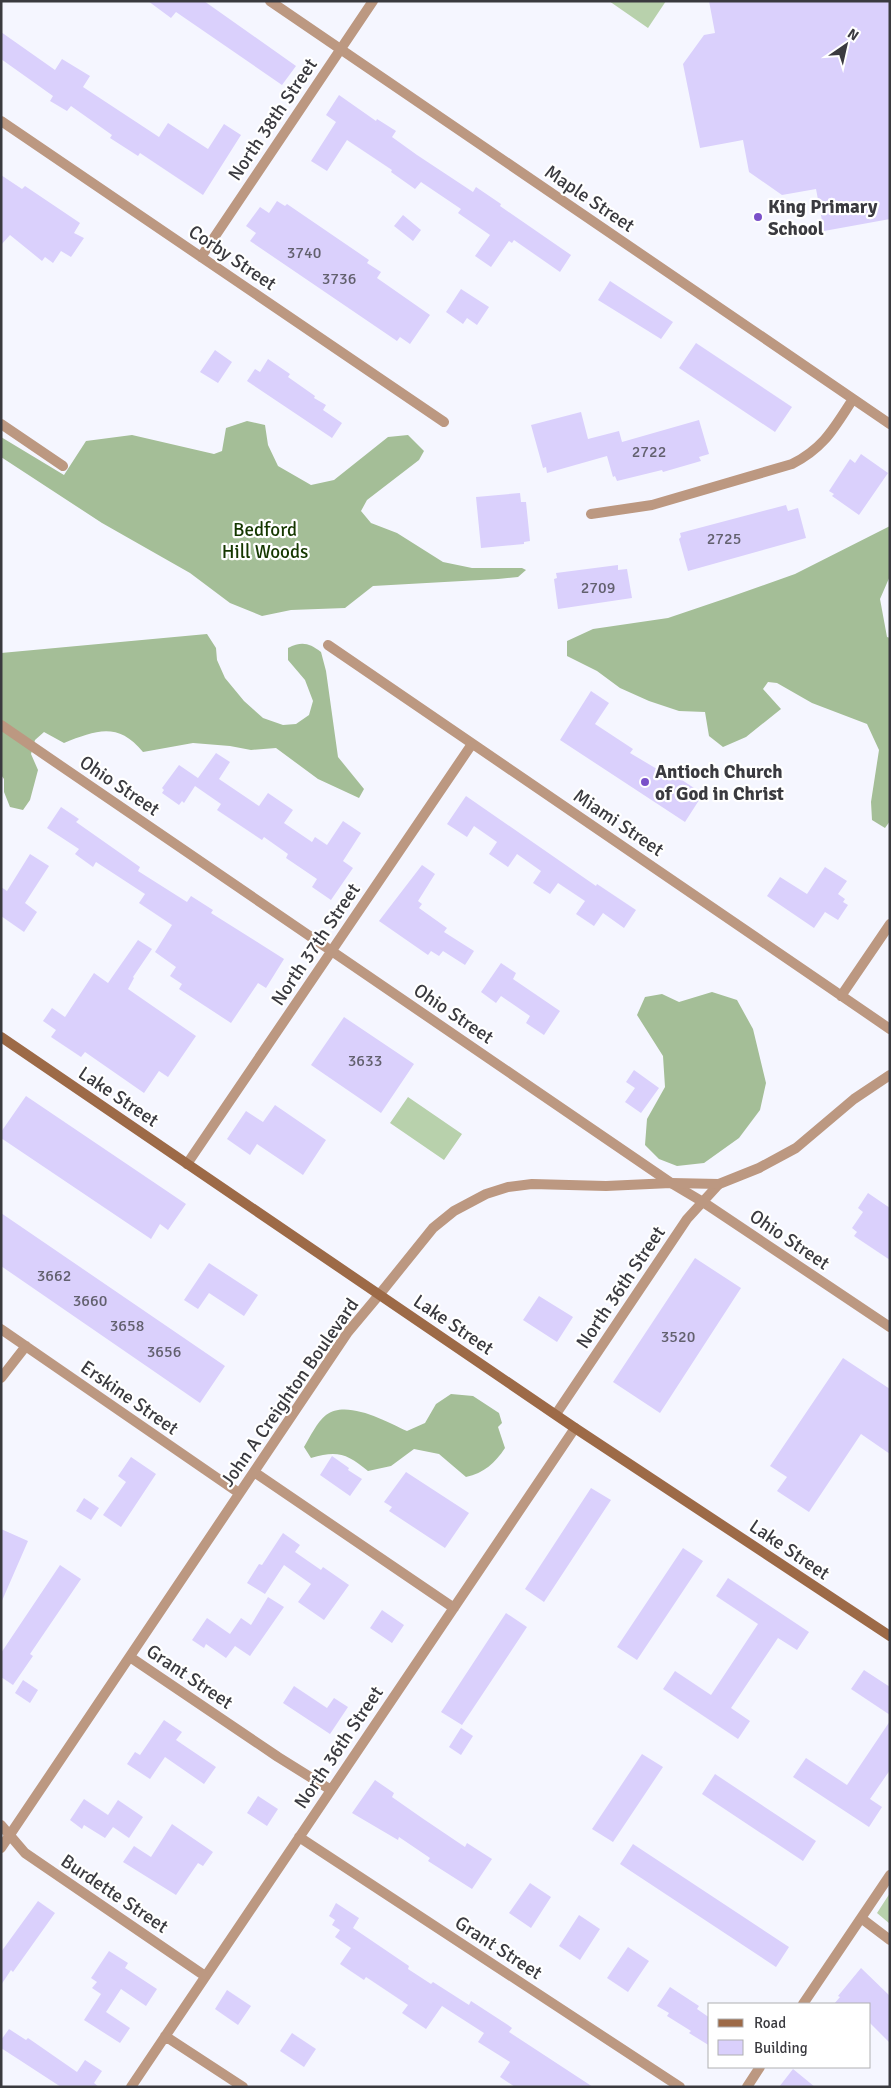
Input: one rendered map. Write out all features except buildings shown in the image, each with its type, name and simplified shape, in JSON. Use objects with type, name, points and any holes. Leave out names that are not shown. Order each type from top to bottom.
[{"type":"main road","name":"Lake Street","points":[[1,1037],[575,1428],[890,1636]]},
{"type":"street","name":"Maple Street","points":[[270,1],[890,424]]},
{"type":"street","name":"North 38th Street","points":[[201,257],[373,1]]},
{"type":"street","name":"Corby Street","points":[[1,121],[444,422]]},
{"type":"street","points":[[591,514],[652,505],[792,464],[808,456],[820,446],[853,399]]},
{"type":"street","points":[[1,424],[63,466]]},
{"type":"street","name":"Miami Street","points":[[328,645],[890,1029]]},
{"type":"street","name":"Ohio Street","points":[[1,725],[671,1183],[703,1202],[890,1327]]},
{"type":"street","name":"North 37th Street","points":[[187,1164],[472,744]]},
{"type":"street","points":[[841,996],[890,924]]},
{"type":"street","name":"John A Creighton Boulevard","points":[[1,1848],[348,1332],[433,1228],[454,1211],[486,1194],[508,1187],[532,1184],[606,1186],[671,1183],[719,1184],[760,1168],[796,1148],[854,1098],[890,1076]]},
{"type":"street","name":"North 36th Street","points":[[556,1414],[688,1218],[719,1184]]},
{"type":"street","name":"Erskine Street","points":[[1,1329],[239,1493]]},
{"type":"street","points":[[1,1378],[26,1346]]},
{"type":"street","name":"North 36th Street","points":[[131,2087],[575,1428]]},
{"type":"street","points":[[254,1472],[454,1608]]},
{"type":"street","name":"Grant Street","points":[[130,1657],[278,1757],[331,1790]]},
{"type":"street","points":[[1,1825],[10,1835]]},
{"type":"street","name":"Burdette Street","points":[[10,1835],[25,1853],[205,1976]]},
{"type":"street","name":"Grant Street","points":[[299,1836],[680,2087]]},
{"type":"street","points":[[803,2003],[890,1875]]},
{"type":"street","points":[[861,1918],[890,1940]]},
{"type":"street","points":[[165,2036],[243,2087]]},
{"type":"street","points":[[747,2087],[759,2068]]},
{"type":"green space","points":[[609,1],[666,1],[648,28]]},
{"type":"green space","name":"Bedford Hill Woods","points":[[247,421],[265,425],[268,445],[278,466],[311,485],[334,480],[388,437],[408,435],[424,451],[419,460],[367,500],[361,511],[371,523],[397,533],[443,562],[472,568],[522,568],[526,570],[518,577],[373,586],[345,608],[291,610],[262,616],[230,603],[190,573],[102,523],[1,457],[1,437],[64,475],[86,441],[132,435],[214,454],[222,451],[226,428]]},
{"type":"green space","points":[[890,526],[890,576],[880,599],[887,637],[890,638],[890,821],[885,828],[872,820],[871,802],[879,750],[867,724],[812,703],[777,683],[768,682],[763,689],[781,709],[746,737],[723,747],[709,736],[705,712],[679,711],[649,701],[620,688],[597,671],[567,656],[567,641],[593,629],[668,618],[730,597],[795,574]]},
{"type":"green space","points":[[207,634],[216,648],[217,660],[225,678],[244,701],[263,718],[283,725],[296,724],[309,715],[313,701],[305,680],[288,660],[288,648],[297,644],[305,644],[321,652],[326,671],[338,757],[364,789],[359,798],[318,779],[276,748],[251,750],[193,743],[143,752],[134,742],[116,733],[97,732],[64,743],[44,732],[35,740],[31,754],[38,770],[30,800],[23,810],[10,807],[4,792],[4,779],[1,775],[1,653]]},
{"type":"green space","points":[[712,992],[737,1000],[753,1029],[766,1083],[760,1110],[739,1138],[704,1163],[677,1166],[659,1159],[645,1145],[647,1119],[665,1087],[663,1056],[637,1015],[645,997],[662,994],[679,1002]]},
{"type":"green space","points":[[408,1097],[462,1134],[444,1160],[390,1123]]},
{"type":"green space","points":[[451,1394],[473,1396],[499,1413],[502,1423],[498,1427],[505,1448],[488,1467],[478,1473],[466,1477],[439,1454],[414,1449],[391,1466],[368,1471],[342,1455],[328,1454],[311,1458],[304,1447],[326,1415],[335,1411],[345,1409],[367,1414],[407,1431],[425,1423],[436,1404]]},
{"type":"green space","points":[[890,1893],[890,1924],[877,1913]]},
{"type":"place","name":"King Primary School","points":[[758,217]]},
{"type":"place","name":"Antioch Church of God in Christ","points":[[645,782]]}]
